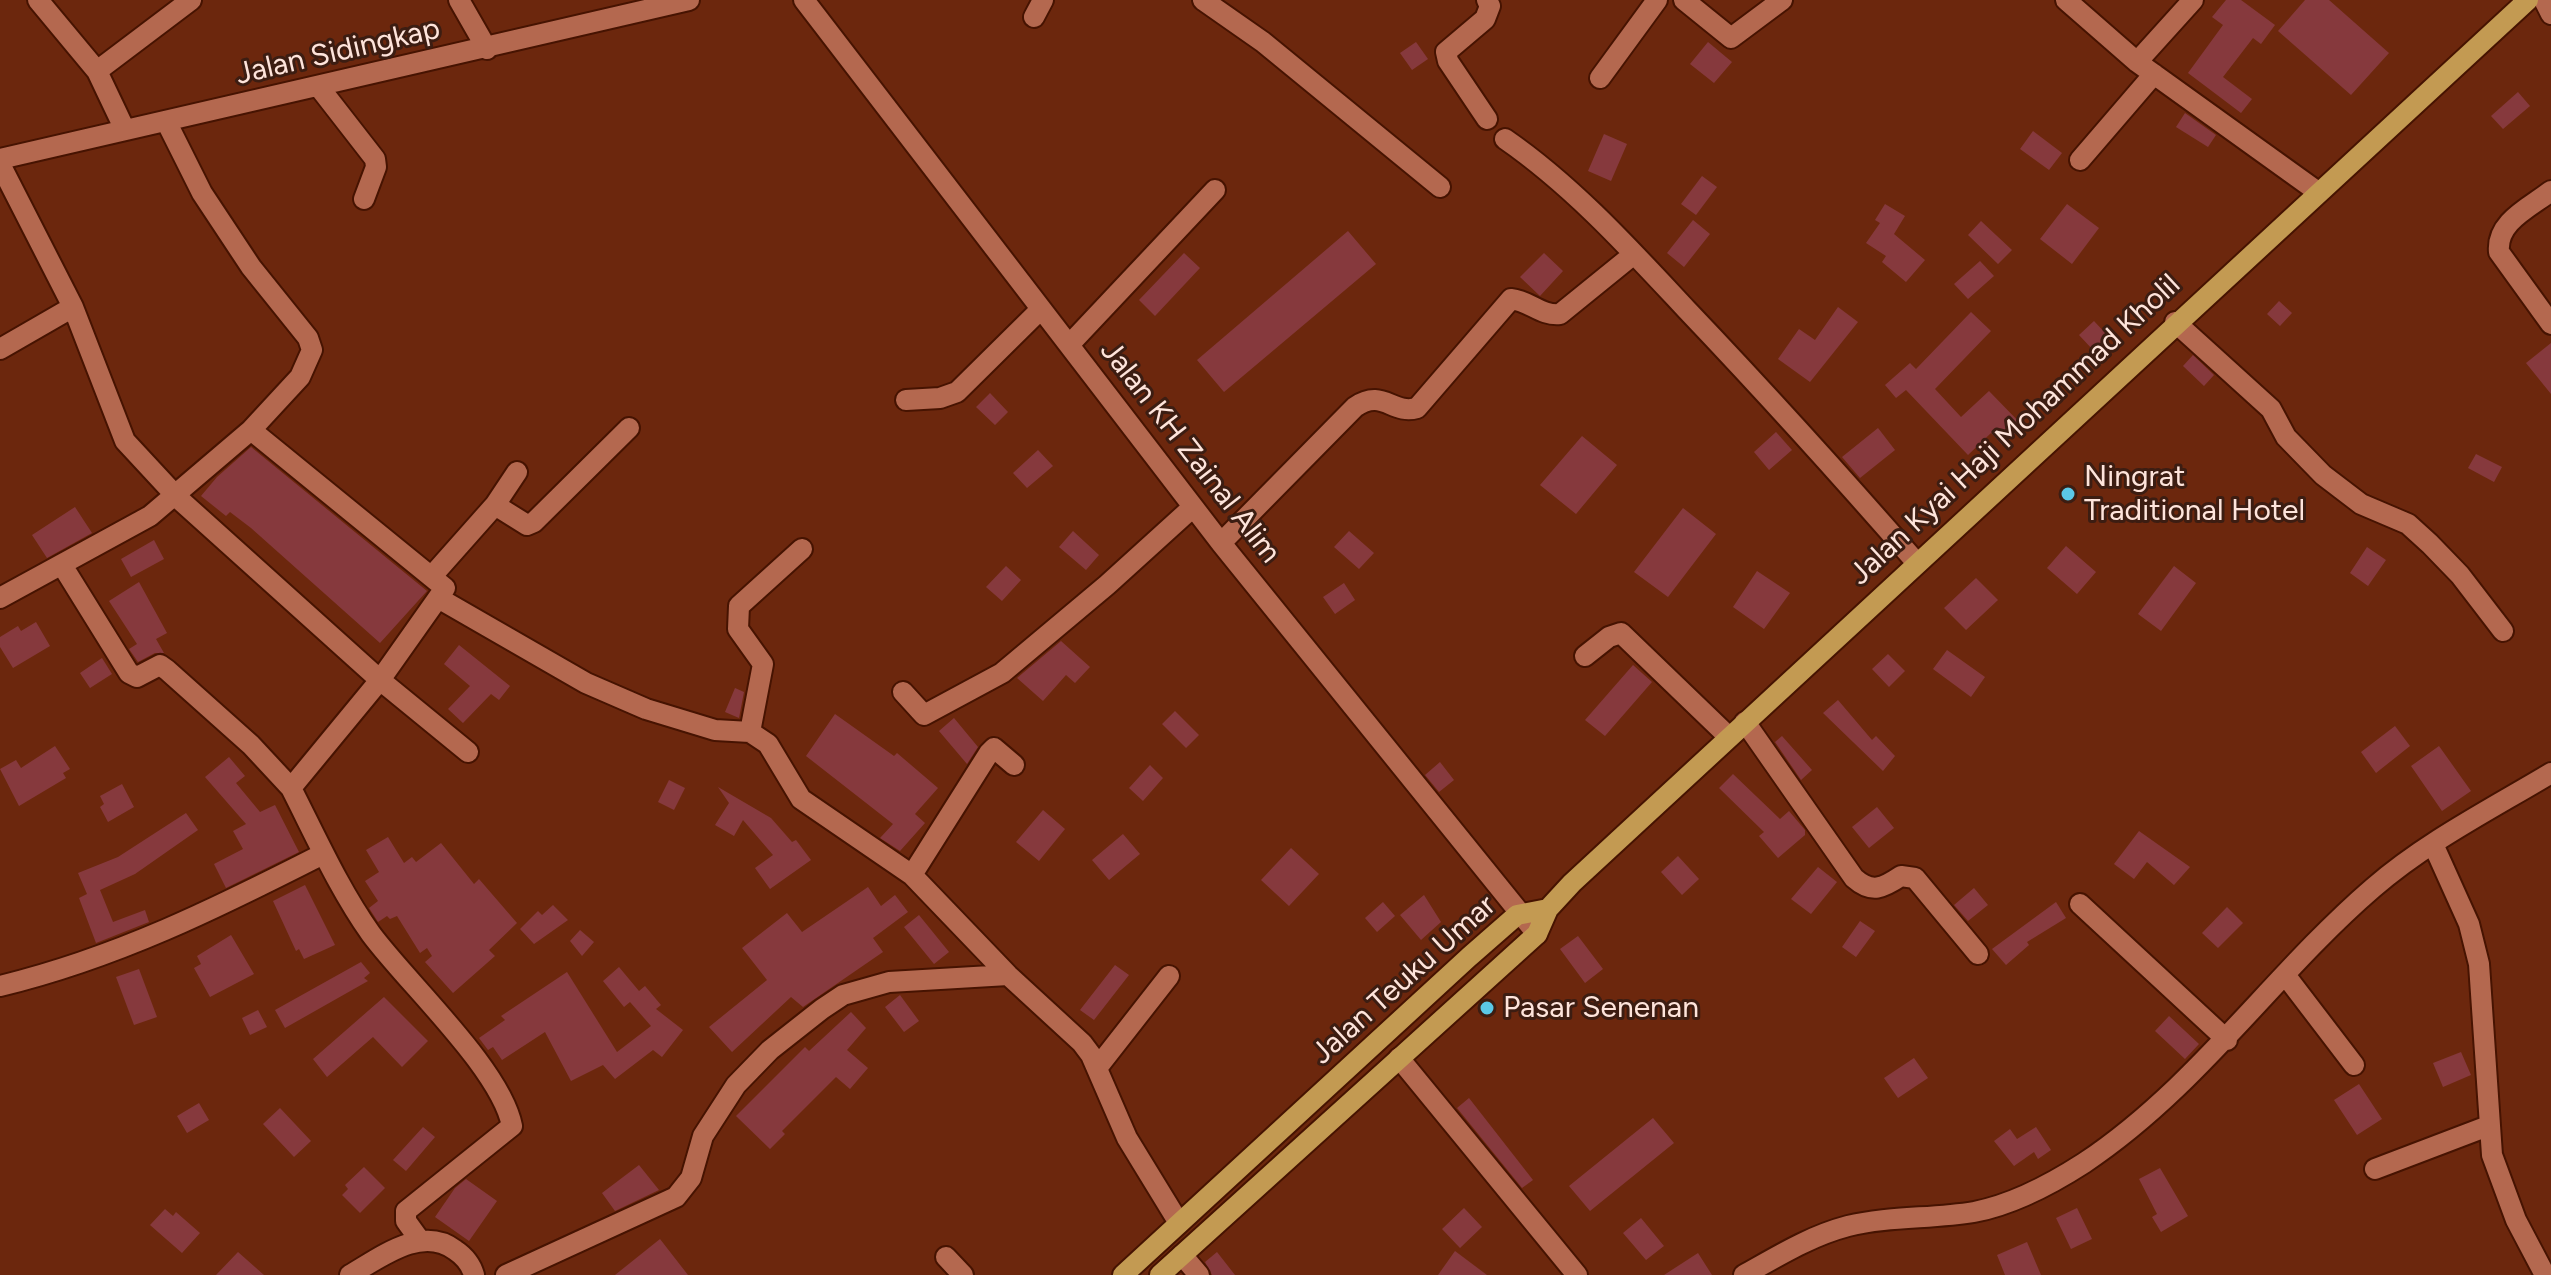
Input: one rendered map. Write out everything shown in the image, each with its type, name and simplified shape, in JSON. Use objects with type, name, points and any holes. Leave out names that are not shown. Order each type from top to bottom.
[{"type":"main road","name":"Jalan Kyai Haji Mohammad Kholil","points":[[1548,909],[1916,562],[2528,0]]},
{"type":"main road","name":"Jalan Teuku Umar","points":[[1123,1275],[1517,915],[1548,909]]},
{"type":"main road","name":"Jalan Teuku Umar","points":[[1160,1275],[1537,934],[1548,909]]},
{"type":"street","points":[[38,0],[97,71],[125,130]]},
{"type":"street","points":[[97,71],[191,0]]},
{"type":"street","points":[[459,0],[487,49]]},
{"type":"street","name":"Jalan Sidingkap","points":[[0,162],[125,130],[689,0]]},
{"type":"street","name":"Jalan KH Zainal Alim","points":[[804,0],[1221,543],[1517,915],[1537,934]]},
{"type":"street","points":[[1203,0],[1263,42],[1440,187]]},
{"type":"street","points":[[1487,0],[1490,6],[1485,19],[1446,52],[1487,119]]},
{"type":"street","points":[[1600,78],[1657,0]]},
{"type":"street","points":[[1684,0],[1731,38],[1782,0]]},
{"type":"street","points":[[2066,0],[2146,68],[2318,192]]},
{"type":"street","points":[[2080,160],[2193,0]]},
{"type":"street","points":[[2544,0],[2551,14]]},
{"type":"street","points":[[319,87],[375,159],[376,167],[364,199]]},
{"type":"street","points":[[0,598],[150,516],[176,496],[251,430],[300,377],[312,350],[308,338],[251,267],[202,193],[166,121]]},
{"type":"street","points":[[1505,139],[1545,168],[1634,254],[1816,448],[1916,562]]},
{"type":"street","points":[[0,162],[73,307],[125,441],[176,496],[380,680],[468,752]]},
{"type":"street","points":[[1069,345],[1215,190]]},
{"type":"street","points":[[2551,191],[2502,229],[2497,238],[2499,252],[2551,324]]},
{"type":"street","points":[[1221,543],[1366,399],[1376,398],[1403,408],[1417,408],[1511,299],[1521,300],[1542,312],[1560,314],[1634,254]]},
{"type":"street","points":[[0,349],[73,307]]},
{"type":"street","points":[[906,400],[940,398],[957,392],[1041,309]]},
{"type":"street","points":[[2175,322],[2271,409],[2286,437],[2323,475],[2361,504],[2408,524],[2430,544],[2460,575],[2503,631]]},
{"type":"street","points":[[495,505],[520,522],[527,525],[534,522],[629,428]]},
{"type":"street","points":[[251,430],[445,588],[380,680],[291,788]]},
{"type":"street","points":[[432,576],[495,505],[517,472]]},
{"type":"street","points":[[903,692],[924,715],[1002,673],[1107,585],[1193,507]]},
{"type":"street","points":[[750,732],[763,664],[738,629],[739,606],[802,549]]},
{"type":"street","points":[[62,565],[129,673],[137,677],[160,665],[251,745],[291,788],[323,854],[371,934],[485,1070],[509,1111],[512,1126],[406,1211],[406,1221],[419,1239]]},
{"type":"street","points":[[440,599],[586,683],[646,709],[715,730],[750,732],[768,744],[801,799],[912,875],[1008,975],[1082,1043],[1097,1068],[1127,1138],[1179,1223]]},
{"type":"street","points":[[1585,656],[1609,637],[1621,633],[1729,737]]},
{"type":"street","points":[[1745,722],[1854,878],[1870,889],[1881,889],[1901,876],[1915,878],[1978,954]]},
{"type":"street","points":[[912,875],[989,753],[994,748],[1014,765]]},
{"type":"street","points":[[1744,1275],[1805,1241],[1850,1226],[1976,1211],[2017,1198],[2082,1164],[2138,1123],[2227,1040],[2375,886],[2433,844],[2551,773]]},
{"type":"street","points":[[2433,844],[2469,924],[2479,964],[2492,1155],[2505,1192],[2545,1275]]},
{"type":"street","points":[[0,986],[55,972],[184,925],[323,854]]},
{"type":"street","points":[[2080,904],[2227,1040]]},
{"type":"street","points":[[506,1275],[676,1197],[691,1178],[703,1136],[736,1085],[770,1050],[843,995],[889,982],[1008,975]]},
{"type":"street","points":[[1097,1068],[1169,976]]},
{"type":"street","points":[[2286,976],[2354,1065]]},
{"type":"street","points":[[1399,1058],[1577,1275]]},
{"type":"street","points":[[2375,1169],[2488,1126]]},
{"type":"street","points":[[350,1275],[419,1239],[435,1238],[463,1256],[474,1275]]},
{"type":"street","points":[[1182,1255],[1199,1275]]},
{"type":"street","points":[[946,1257],[963,1275]]},
{"type":"building","points":[[2226,0],[2241,0],[2275,25],[2261,44],[2253,38],[2223,77],[2252,99],[2241,113],[2188,73],[2223,25],[2212,17]]},
{"type":"building","points":[[2305,0],[2329,0],[2389,53],[2351,95],[2278,31]]},
{"type":"building","points":[[1416,42],[1428,59],[1412,70],[1400,53]]},
{"type":"building","points":[[1708,42],[1732,62],[1714,83],[1690,64]]},
{"type":"building","points":[[2518,92],[2530,106],[2503,129],[2491,116]]},
{"type":"building","points":[[2185,113],[2216,135],[2208,147],[2176,127]]},
{"type":"building","points":[[2033,131],[2062,153],[2049,170],[2020,149]]},
{"type":"building","points":[[1604,134],[1627,144],[1611,181],[1588,171]]},
{"type":"building","points":[[1702,176],[1717,187],[1696,215],[1681,204]]},
{"type":"building","points":[[1885,204],[1905,216],[1894,234],[1925,260],[1906,282],[1882,262],[1886,256],[1866,243],[1880,223],[1875,220]]},
{"type":"building","points":[[2067,204],[2099,228],[2072,264],[2040,239]]},
{"type":"building","points":[[1693,220],[1710,234],[1684,267],[1667,253]]},
{"type":"building","points":[[1981,221],[2012,250],[1998,264],[1968,235]]},
{"type":"building","points":[[1348,231],[1376,264],[1224,392],[1197,360]]},
{"type":"building","points":[[1184,253],[1200,268],[1155,316],[1139,300]]},
{"type":"building","points":[[1544,253],[1563,271],[1540,296],[1520,277]]},
{"type":"building","points":[[1980,261],[1994,276],[1968,299],[1954,284]]},
{"type":"building","points":[[2279,301],[2292,313],[2280,326],[2267,314]]},
{"type":"building","points":[[1838,307],[1858,322],[1810,382],[1778,359],[1799,329],[1815,340]]},
{"type":"building","points":[[1971,312],[1991,331],[1935,389],[1961,417],[1989,391],[2023,426],[2002,445],[1991,433],[1968,455],[1906,390],[1896,398],[1885,385],[1910,363],[1916,369]]},
{"type":"building","points":[[2094,321],[2108,336],[2093,350],[2079,335]]},
{"type":"building","points":[[2551,343],[2551,394],[2526,363]]},
{"type":"building","points":[[2193,355],[2214,375],[2204,386],[2183,366]]},
{"type":"building","points":[[990,393],[1008,412],[995,425],[976,407]]},
{"type":"building","points":[[1878,428],[1895,450],[1860,478],[1842,457]]},
{"type":"building","points":[[1776,432],[1792,450],[1769,470],[1754,452]]},
{"type":"building","points":[[1582,436],[1617,465],[1576,514],[1540,485]]},
{"type":"building","points":[[251,447],[427,591],[380,643],[251,528],[230,512],[226,516],[201,496]]},
{"type":"building","points":[[1038,450],[1053,466],[1027,488],[1013,473]]},
{"type":"building","points":[[2476,454],[2502,467],[2494,482],[2468,468]]},
{"type":"building","points":[[75,507],[92,533],[47,558],[32,535]]},
{"type":"building","points":[[1683,508],[1716,534],[1668,597],[1634,572]]},
{"type":"building","points":[[1073,531],[1099,555],[1086,570],[1059,547]]},
{"type":"building","points":[[1349,531],[1374,553],[1359,569],[1334,547]]},
{"type":"building","points":[[154,540],[164,559],[131,577],[121,559]]},
{"type":"building","points":[[2066,546],[2096,572],[2077,594],[2047,568]]},
{"type":"building","points":[[2367,547],[2386,560],[2368,586],[2350,573]]},
{"type":"building","points":[[1006,566],[1021,580],[1002,601],[986,587]]},
{"type":"building","points":[[2174,566],[2196,583],[2161,631],[2138,614]]},
{"type":"building","points":[[1757,571],[1790,593],[1764,629],[1733,607]]},
{"type":"building","points":[[1976,578],[1998,600],[1966,630],[1944,608]]},
{"type":"building","points":[[139,582],[167,633],[156,639],[164,653],[155,653],[138,662],[129,649],[137,644],[109,601]]},
{"type":"building","points":[[1344,583],[1355,600],[1335,614],[1323,597]]},
{"type":"building","points":[[36,622],[50,646],[13,668],[0,647],[0,637],[18,626],[21,631]]},
{"type":"building","points":[[1061,641],[1090,667],[1075,683],[1066,675],[1043,701],[1017,678]]},
{"type":"building","points":[[459,645],[510,686],[499,700],[491,694],[463,723],[448,709],[470,686],[444,664]]},
{"type":"building","points":[[1947,650],[1985,677],[1971,697],[1933,669]]},
{"type":"building","points":[[1888,654],[1905,671],[1889,687],[1872,669]]},
{"type":"building","points":[[102,658],[112,674],[90,688],[80,673]]},
{"type":"building","points":[[1633,665],[1652,682],[1605,736],[1585,720]]},
{"type":"building","points":[[735,688],[744,692],[739,718],[725,712]]},
{"type":"building","points":[[1838,700],[1872,740],[1876,736],[1895,756],[1883,771],[1823,713]]},
{"type":"building","points":[[1175,711],[1199,735],[1186,748],[1162,724]]},
{"type":"building","points":[[835,714],[894,756],[897,753],[938,788],[915,814],[925,823],[900,851],[880,838],[893,824],[806,756]]},
{"type":"building","points":[[954,718],[978,747],[967,764],[939,731]]},
{"type":"building","points":[[2395,726],[2410,746],[2376,773],[2361,752]]},
{"type":"building","points":[[1782,736],[1812,770],[1801,780],[1775,742]]},
{"type":"building","points":[[55,746],[70,769],[63,773],[66,778],[19,806],[0,769],[16,760],[21,768]]},
{"type":"building","points":[[2439,746],[2471,791],[2442,811],[2411,766]]},
{"type":"building","points":[[229,757],[245,776],[236,783],[260,812],[275,805],[299,852],[226,888],[214,864],[243,849],[233,831],[246,824],[205,777]]},
{"type":"building","points":[[1440,762],[1454,780],[1439,792],[1425,775]]},
{"type":"building","points":[[1150,765],[1163,778],[1143,801],[1129,788]]},
{"type":"building","points":[[1733,774],[1780,819],[1789,811],[1805,830],[1805,835],[1778,858],[1759,836],[1764,832],[1719,788]]},
{"type":"building","points":[[669,780],[685,788],[674,810],[658,802]]},
{"type":"building","points":[[122,784],[134,807],[108,822],[100,807],[104,804],[100,796]]},
{"type":"building","points":[[718,787],[771,818],[792,842],[796,840],[811,860],[770,889],[755,868],[773,855],[743,820],[734,836],[715,825],[729,803]]},
{"type":"building","points":[[1877,807],[1894,828],[1869,848],[1852,827]]},
{"type":"building","points":[[1043,810],[1065,829],[1039,861],[1016,842]]},
{"type":"building","points":[[186,813],[198,830],[135,874],[100,890],[113,922],[145,910],[149,922],[96,943],[79,898],[87,894],[78,873],[118,857]]},
{"type":"building","points":[[2139,831],[2190,867],[2174,885],[2147,862],[2134,879],[2114,864]]},
{"type":"building","points":[[1123,834],[1140,854],[1109,880],[1092,860]]},
{"type":"building","points":[[388,837],[404,863],[412,857],[416,862],[441,843],[474,884],[479,879],[517,923],[489,950],[495,956],[453,993],[425,962],[432,956],[427,948],[420,953],[397,916],[390,919],[387,916],[378,922],[369,908],[378,901],[365,881],[379,872],[366,850]]},
{"type":"building","points":[[1291,848],[1319,874],[1289,906],[1261,880]]},
{"type":"building","points":[[1678,856],[1699,879],[1682,895],[1661,872]]},
{"type":"building","points":[[1818,867],[1837,882],[1811,914],[1791,899]]},
{"type":"building","points":[[305,885],[335,945],[304,959],[299,949],[296,951],[273,901]]},
{"type":"building","points":[[868,887],[881,906],[895,895],[908,912],[873,938],[883,952],[803,1007],[791,997],[732,1052],[709,1027],[767,980],[742,948],[787,913],[802,932]]},
{"type":"building","points":[[1974,888],[1988,905],[1968,921],[1954,905]]},
{"type":"building","points":[[1424,895],[1441,922],[1421,940],[1400,915]]},
{"type":"building","points":[[1383,902],[1395,916],[1377,932],[1365,918]]},
{"type":"building","points":[[2056,902],[2066,918],[2027,942],[2029,945],[2006,965],[1992,949]]},
{"type":"building","points":[[553,905],[568,920],[534,944],[520,929],[538,911],[542,915]]},
{"type":"building","points":[[2227,907],[2243,923],[2218,948],[2202,933]]},
{"type":"building","points":[[919,915],[949,952],[934,964],[904,927]]},
{"type":"building","points":[[1860,921],[1875,931],[1856,957],[1842,947]]},
{"type":"building","points":[[580,930],[594,942],[582,956],[570,941]]},
{"type":"building","points":[[231,935],[254,974],[210,997],[194,968],[201,964],[197,956]]},
{"type":"building","points":[[1578,936],[1603,969],[1585,983],[1560,949]]},
{"type":"building","points":[[361,962],[370,973],[364,978],[368,981],[285,1028],[275,1010]]},
{"type":"building","points":[[1115,965],[1129,975],[1094,1020],[1080,1010]]},
{"type":"building","points":[[619,967],[639,991],[645,986],[661,1005],[656,1009],[683,1030],[662,1057],[653,1050],[615,1079],[603,1065],[571,1081],[545,1032],[502,1060],[493,1047],[488,1050],[479,1038],[505,1020],[501,1016],[567,972],[617,1052],[651,1026],[630,1002],[624,1007],[603,981]]},
{"type":"building","points":[[139,969],[157,1017],[134,1025],[116,977]]},
{"type":"building","points":[[900,995],[919,1021],[904,1032],[885,1007]]},
{"type":"building","points":[[384,997],[428,1041],[402,1067],[373,1037],[327,1077],[313,1059]]},
{"type":"building","points":[[258,1010],[267,1027],[250,1035],[242,1018]]},
{"type":"building","points":[[851,1012],[866,1028],[847,1050],[868,1068],[850,1089],[836,1077],[782,1131],[785,1134],[770,1149],[736,1116],[805,1047],[809,1051]]},
{"type":"building","points":[[2169,1016],[2199,1044],[2185,1059],[2155,1031]]},
{"type":"building","points":[[2461,1052],[2471,1075],[2443,1087],[2433,1063]]},
{"type":"building","points":[[1914,1058],[1928,1078],[1898,1098],[1884,1078]]},
{"type":"building","points":[[2359,1084],[2382,1119],[2357,1135],[2334,1100]]},
{"type":"building","points":[[1469,1098],[1533,1180],[1522,1188],[1457,1108]]},
{"type":"building","points":[[199,1103],[209,1120],[187,1133],[177,1116]]},
{"type":"building","points":[[280,1108],[311,1141],[294,1157],[263,1124]]},
{"type":"building","points":[[1653,1118],[1674,1143],[1590,1211],[1569,1186]]},
{"type":"building","points":[[423,1127],[435,1137],[406,1171],[393,1160]]},
{"type":"building","points":[[2036,1127],[2051,1150],[2038,1159],[2034,1152],[2014,1166],[1994,1141],[2010,1129],[2017,1139]]},
{"type":"building","points":[[639,1165],[659,1190],[615,1211],[602,1193]]},
{"type":"building","points":[[364,1167],[385,1188],[360,1213],[342,1195],[348,1189],[345,1185]]},
{"type":"building","points":[[2160,1168],[2188,1216],[2161,1232],[2152,1217],[2157,1214],[2139,1179]]},
{"type":"building","points":[[466,1179],[497,1201],[469,1241],[435,1217],[455,1188]]},
{"type":"building","points":[[1464,1208],[1482,1227],[1460,1248],[1442,1229]]},
{"type":"building","points":[[2077,1208],[2092,1239],[2071,1249],[2056,1218]]},
{"type":"building","points":[[165,1209],[173,1216],[176,1212],[200,1233],[182,1253],[150,1225]]},
{"type":"building","points":[[1641,1218],[1664,1246],[1646,1260],[1623,1233]]},
{"type":"building","points":[[660,1239],[688,1275],[615,1275]]},
{"type":"building","points":[[2027,1242],[2041,1275],[2005,1275],[1997,1255]]},
{"type":"building","points":[[1455,1251],[1487,1275],[1438,1275]]},
{"type":"building","points":[[238,1252],[264,1275],[216,1275]]},
{"type":"building","points":[[1217,1252],[1235,1275],[1212,1275],[1205,1262]]},
{"type":"building","points":[[1698,1253],[1712,1275],[1664,1275]]},
{"type":"place","name":"Ningrat Traditional Hotel","points":[[2068,494]]},
{"type":"place","name":"Pasar Senenan","points":[[1487,1008]]}]
